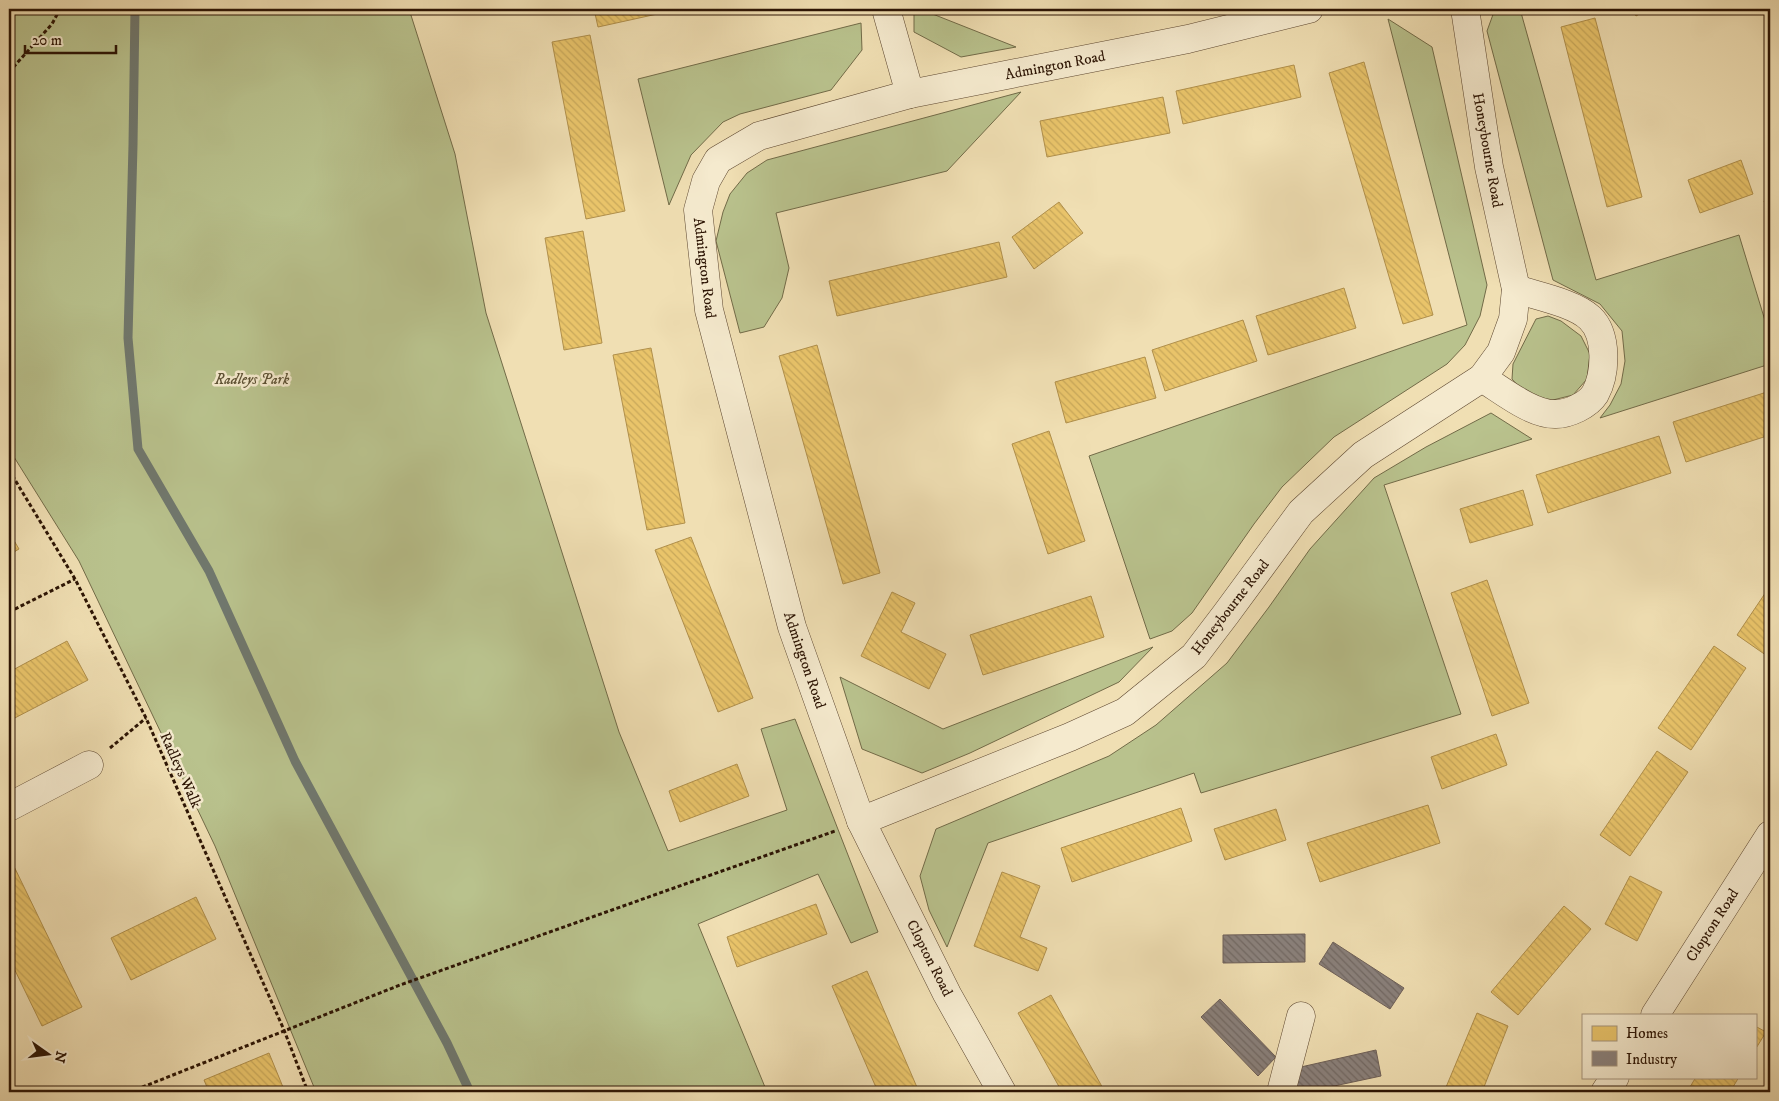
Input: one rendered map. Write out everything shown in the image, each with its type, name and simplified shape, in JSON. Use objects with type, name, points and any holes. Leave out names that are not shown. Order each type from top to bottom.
[{"type":"street","points":[[886,9],[910,94]]},
{"type":"street","name":"Admington Road","points":[[861,821],[792,626],[709,310],[698,210],[706,181],[718,160],[759,136],[910,94],[1188,39],[1309,9]]},
{"type":"street","name":"Honeybourne Road","points":[[861,821],[1070,737],[1124,712],[1194,656],[1301,512],[1362,455],[1482,378],[1501,352],[1513,319],[1516,289],[1489,167],[1464,9]]},
{"type":"street","points":[[1482,378],[1538,412],[1555,414],[1573,412],[1594,395],[1602,376],[1604,356],[1602,337],[1591,319],[1573,308],[1516,289]]},
{"type":"street","points":[[9,807],[89,766]]},
{"type":"street","name":"Clopton Road","points":[[861,821],[948,994],[1002,1092]]},
{"type":"street","name":"Clopton Road","points":[[1656,1014],[1770,835]]},
{"type":"street","points":[[1280,1092],[1301,1016]]},
{"type":"street","points":[[1605,1092],[1614,1078]]},
{"type":"path","points":[[9,72],[52,24],[60,9]]},
{"type":"path","name":"Radleys Walk","points":[[9,470],[75,579],[146,718],[284,1030],[308,1092]]},
{"type":"path","points":[[9,612],[75,579]]},
{"type":"path","points":[[89,766],[146,718]]},
{"type":"path","points":[[130,1092],[400,985],[861,821]]},
{"type":"green space","name":"Radleys Park","points":[[9,9],[409,9],[455,154],[486,313],[619,732],[668,851],[787,810],[761,729],[795,719],[878,932],[851,943],[818,874],[698,924],[767,1092],[316,1092],[215,846],[79,561],[9,449]]},
{"type":"green space","points":[[914,9],[920,9],[1016,47],[961,57],[914,32]]},
{"type":"green space","points":[[1495,9],[1520,9],[1596,280],[1739,235],[1770,337],[1770,364],[1600,418],[1610,405],[1621,384],[1625,361],[1622,331],[1600,304],[1553,280],[1487,31]]},
{"type":"green space","points":[[1388,19],[1432,47],[1487,285],[1480,316],[1465,345],[1447,364],[1334,437],[1282,487],[1192,613],[1172,631],[1150,639],[1089,456],[1467,325]]},
{"type":"green space","points":[[861,23],[862,50],[831,90],[740,114],[723,122],[691,155],[669,205],[638,79]]},
{"type":"green space","points":[[1021,92],[947,171],[776,213],[789,268],[782,298],[764,327],[740,333],[716,241],[723,212],[730,194],[747,173],[767,160]]},
{"type":"green space","points":[[1548,316],[1561,321],[1581,336],[1590,354],[1587,379],[1573,395],[1549,401],[1527,396],[1512,379],[1513,364],[1536,319]]},
{"type":"green space","points":[[1491,413],[1532,439],[1384,485],[1461,714],[1201,793],[1194,773],[988,843],[947,947],[929,910],[920,876],[936,829],[1109,756],[1156,725],[1227,663],[1310,549],[1374,478],[1426,447]]},
{"type":"green space","points":[[1153,647],[1119,682],[970,753],[922,773],[862,749],[840,677],[943,729]]},
{"type":"building: Homes","points":[[594,9],[680,9],[598,27]]},
{"type":"building: Homes","points":[[1026,9],[1051,9],[1027,14]]},
{"type":"building: Homes","points":[[1632,9],[1648,9],[1636,16]]},
{"type":"building: Homes","points":[[1595,18],[1642,197],[1607,207],[1561,27]]},
{"type":"building: Homes","points":[[590,35],[625,211],[586,219],[552,42]]},
{"type":"building: Homes","points":[[1364,62],[1433,315],[1403,324],[1329,73]]},
{"type":"building: Homes","points":[[1294,65],[1301,97],[1183,124],[1176,91]]},
{"type":"building: Homes","points":[[1163,97],[1170,133],[1047,157],[1040,121]]},
{"type":"building: Homes","points":[[1741,160],[1753,194],[1700,213],[1688,180]]},
{"type":"building: Homes","points":[[1770,198],[1770,217],[1764,201]]},
{"type":"building: Homes","points":[[1059,202],[1083,233],[1034,269],[1012,237]]},
{"type":"building: Homes","points":[[583,231],[602,343],[564,350],[545,238]]},
{"type":"building: Homes","points":[[999,242],[1007,277],[837,316],[829,281]]},
{"type":"building: Homes","points":[[1344,288],[1356,328],[1268,355],[1256,316]]},
{"type":"building: Homes","points":[[1243,320],[1257,361],[1165,391],[1152,350]]},
{"type":"building: Homes","points":[[817,345],[880,573],[843,584],[779,356]]},
{"type":"building: Homes","points":[[651,348],[685,523],[647,530],[613,355]]},
{"type":"building: Homes","points":[[1145,357],[1156,398],[1066,423],[1055,382]]},
{"type":"building: Homes","points":[[1770,391],[1770,435],[1686,462],[1673,422]]},
{"type":"building: Homes","points":[[1049,431],[1085,541],[1048,554],[1012,444]]},
{"type":"building: Homes","points":[[1659,436],[1671,473],[1548,513],[1536,475]]},
{"type":"building: Homes","points":[[1523,490],[1533,525],[1470,543],[1460,509]]},
{"type":"building: Homes","points":[[9,532],[19,549],[9,555]]},
{"type":"building: Homes","points":[[691,537],[753,698],[718,712],[655,550]]},
{"type":"building: Homes","points":[[1487,580],[1529,703],[1492,716],[1451,593]]},
{"type":"building: Homes","points":[[1770,586],[1770,658],[1737,635]]},
{"type":"building: Homes","points":[[892,592],[915,603],[901,632],[946,654],[929,689],[861,656]]},
{"type":"building: Homes","points":[[1091,596],[1104,637],[983,675],[970,635]]},
{"type":"building: Homes","points":[[67,641],[88,680],[9,721],[9,672]]},
{"type":"building: Homes","points":[[1714,646],[1746,668],[1691,750],[1658,728]]},
{"type":"building: Homes","points":[[1496,734],[1507,765],[1442,789],[1431,757]]},
{"type":"building: Homes","points":[[1657,751],[1688,772],[1630,856],[1600,835]]},
{"type":"building: Homes","points":[[737,764],[749,796],[680,822],[669,791]]},
{"type":"building: Homes","points":[[1428,805],[1440,843],[1320,882],[1307,843]]},
{"type":"building: Homes","points":[[1181,808],[1192,841],[1072,882],[1061,848]]},
{"type":"building: Homes","points":[[1276,809],[1286,840],[1225,860],[1214,829]]},
{"type":"building: Homes","points":[[9,856],[82,1007],[42,1026],[9,958]]},
{"type":"building: Homes","points":[[1002,872],[1040,886],[1020,937],[1047,948],[1038,971],[974,946]]},
{"type":"building: Homes","points":[[1630,876],[1662,892],[1637,941],[1605,924]]},
{"type":"building: Homes","points":[[196,897],[216,939],[131,980],[111,938]]},
{"type":"building: Homes","points":[[816,904],[827,934],[737,967],[727,937]]},
{"type":"building: Homes","points":[[1564,906],[1591,929],[1518,1015],[1491,992]]},
{"type":"building: Homes","points":[[867,971],[919,1092],[878,1092],[832,986]]},
{"type":"building: Homes","points":[[1051,995],[1105,1092],[1062,1092],[1018,1013]]},
{"type":"building: Homes","points":[[1477,1013],[1508,1026],[1482,1092],[1444,1092]]},
{"type":"building: Homes","points":[[1756,1027],[1766,1032],[1756,1048]]},
{"type":"building: Homes","points":[[269,1053],[285,1092],[209,1092],[204,1080]]},
{"type":"building: Homes","points":[[1695,1078],[1738,1078],[1730,1092],[1687,1092]]},
{"type":"building: Industry","points":[[1305,934],[1305,962],[1223,963],[1223,935]]},
{"type":"building: Industry","points":[[1333,942],[1404,988],[1390,1009],[1319,964]]},
{"type":"building: Industry","points":[[1220,999],[1276,1057],[1258,1076],[1201,1017]]},
{"type":"building: Industry","points":[[1376,1050],[1381,1076],[1306,1092],[1297,1092],[1292,1069]]},
{"type":"waterway","points":[[135,9],[128,338],[138,449],[209,571],[295,761],[447,1043],[470,1092]]}]
